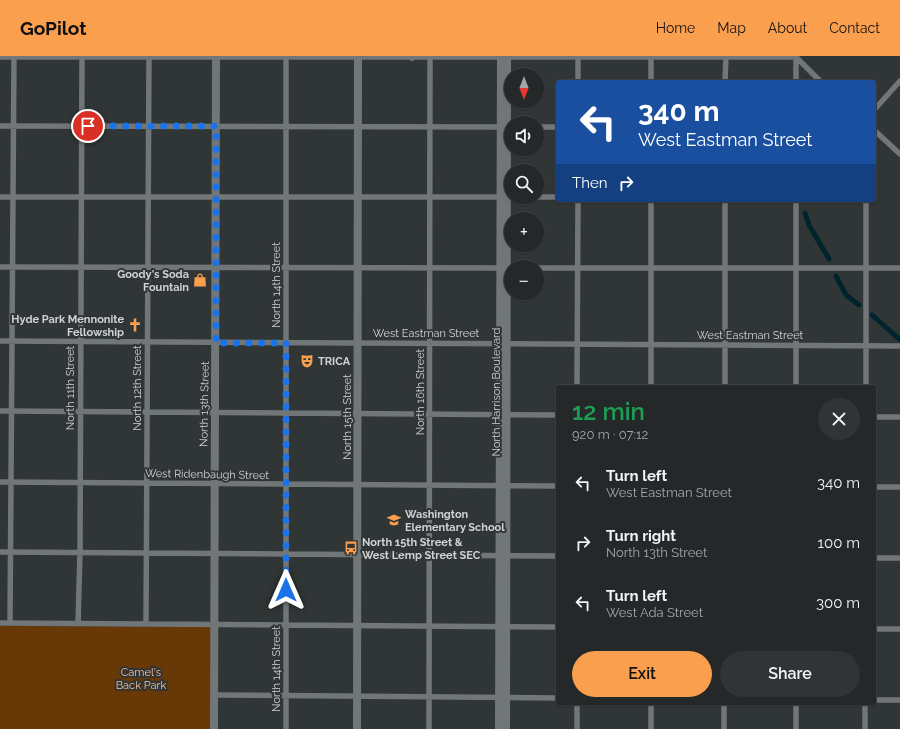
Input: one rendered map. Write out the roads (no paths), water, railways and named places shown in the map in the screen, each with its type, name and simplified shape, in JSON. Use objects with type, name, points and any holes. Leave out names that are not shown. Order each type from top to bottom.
[{"type":"street","points":[[10,623],[14,56]]},
{"type":"street","name":"North 11th Street","points":[[78,624],[80,553],[82,56]]},
{"type":"street","name":"North 12th Street","points":[[146,624],[149,56]]},
{"type":"street","name":"North 13th Street","points":[[214,729],[216,56]]},
{"type":"street","name":"North 15th Street","points":[[357,729],[358,56]]},
{"type":"street","points":[[0,57],[796,57],[819,80]]},
{"type":"street","name":"North 14th Street","points":[[286,57],[286,729]]},
{"type":"street","name":"North 16th Street","points":[[429,729],[430,57]]},
{"type":"street","name":"North Harrison Boulevard","points":[[504,57],[506,116]]},
{"type":"street","points":[[578,57],[578,80]]},
{"type":"street","points":[[651,57],[651,80]]},
{"type":"street","points":[[725,80],[726,57]]},
{"type":"street","points":[[796,57],[796,80]]},
{"type":"street","points":[[876,108],[900,81]]},
{"type":"street","points":[[0,126],[504,127]]},
{"type":"street","points":[[544,127],[556,127]]},
{"type":"street","points":[[876,132],[900,154]]},
{"type":"street","points":[[0,197],[504,198]]},
{"type":"street","points":[[544,197],[556,197]]},
{"type":"street","points":[[577,385],[578,202]]},
{"type":"street","points":[[651,202],[651,385]]},
{"type":"street","points":[[725,202],[725,385]]},
{"type":"street","points":[[796,202],[796,385]]},
{"type":"street","points":[[866,202],[866,385]]},
{"type":"street","name":"North Harrison Boulevard","points":[[504,204],[506,260]]},
{"type":"street","points":[[0,267],[504,268]]},
{"type":"street","points":[[544,268],[900,268]]},
{"type":"street","name":"North Harrison Boulevard","points":[[505,300],[503,697],[506,729]]},
{"type":"street","name":"West Eastman Street","points":[[0,341],[900,346]]},
{"type":"street","points":[[0,411],[556,415]]},
{"type":"street","points":[[876,417],[900,417]]},
{"type":"street","name":"West Ridenbaugh Street","points":[[0,482],[556,486]]},
{"type":"street","points":[[876,487],[900,487]]},
{"type":"street","points":[[0,552],[556,556]]},
{"type":"street","points":[[876,558],[900,558]]},
{"type":"street","points":[[0,623],[556,627]]},
{"type":"street","points":[[876,629],[900,629]]},
{"type":"street","points":[[214,695],[556,698]]},
{"type":"street","name":"North Harrison Boulevard","points":[[499,729],[503,697]]},
{"type":"street","points":[[876,700],[900,700]]},
{"type":"street","points":[[577,705],[577,729]]},
{"type":"street","points":[[651,705],[651,729]]},
{"type":"street","points":[[724,705],[724,729]]},
{"type":"street","points":[[796,705],[796,729]]},
{"type":"street","points":[[865,705],[865,729]]},
{"type":"waterway","points":[[805,213],[809,225],[829,259]]},
{"type":"waterway","points":[[836,276],[846,295],[859,305]]},
{"type":"waterway","points":[[872,315],[899,339]]},
{"type":"place","name":"Goody's Soda Fountain","points":[[200,280]]},
{"type":"place","name":"Hyde Park Mennonite Fellowship","points":[[135,325]]},
{"type":"place","name":"TRICA","points":[[307,361]]},
{"type":"place","name":"Washington Elementary School","points":[[394,520]]},
{"type":"place","name":"North 15th Street & West Lemp Street SEC","points":[[351,548]]},
{"type":"park label","name":"Camel's Back Park","points":[[141,678]]}]
